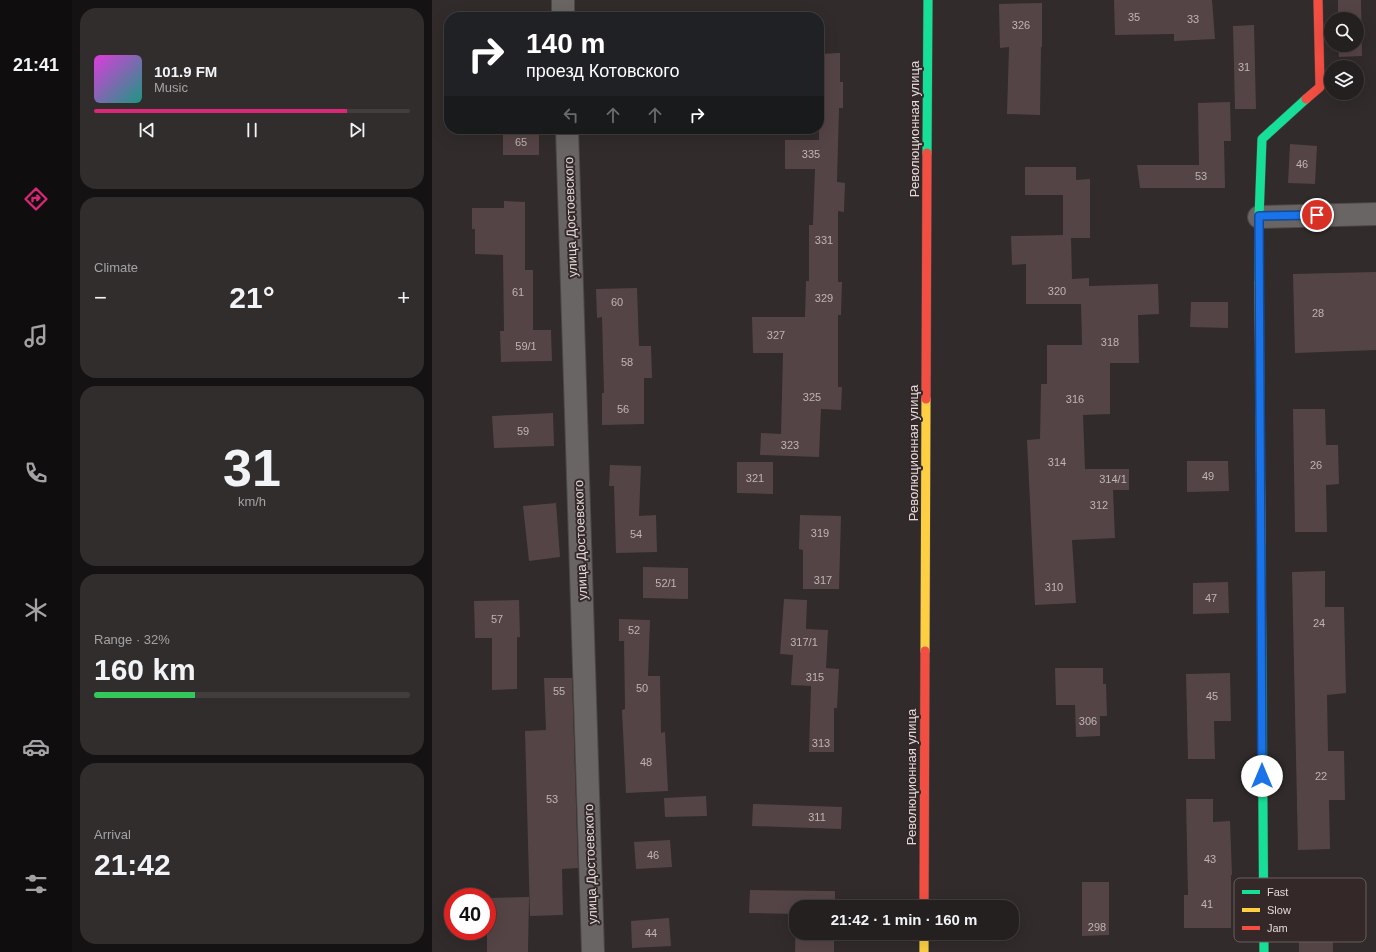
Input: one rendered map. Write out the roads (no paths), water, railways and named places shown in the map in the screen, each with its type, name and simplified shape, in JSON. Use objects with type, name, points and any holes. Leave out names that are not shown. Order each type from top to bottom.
[{"type":"street","points":[[563,0],[563,12]]},
{"type":"street","name":"Революционная улица","points":[[924,900],[928,0]]},
{"type":"street","points":[[1263,878],[1259,216],[1262,139],[1320,88],[1318,0]]},
{"type":"street","name":"улица Достоевского","points":[[567,134],[593,952]]},
{"type":"street","points":[[1259,216],[1376,214]]},
{"type":"street","points":[[924,940],[924,952]]},
{"type":"street","points":[[1264,942],[1264,952]]}]
